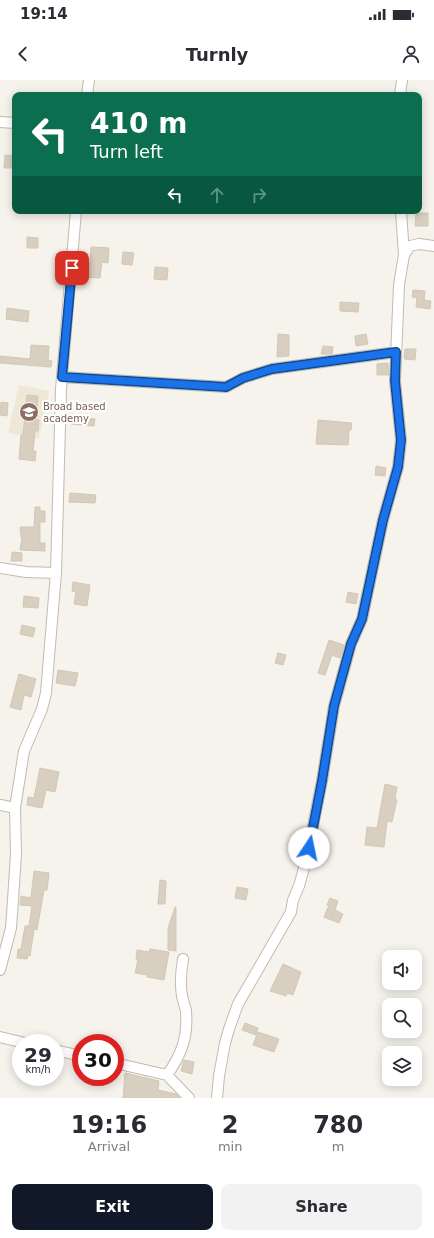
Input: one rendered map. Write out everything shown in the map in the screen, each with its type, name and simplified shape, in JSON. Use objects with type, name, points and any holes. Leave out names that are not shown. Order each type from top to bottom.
[{"type":"street","points":[[87,92],[89,80]]},
{"type":"street","points":[[400,92],[402,80]]},
{"type":"street","points":[[0,122],[12,123]]},
{"type":"street","points":[[0,970],[10,928],[16,854],[15,808],[24,751],[45,699],[56,574],[62,377],[76,214]]},
{"type":"street","points":[[217,1098],[219,1076],[229,1029],[238,1004],[291,912],[293,900],[299,886],[306,861],[322,781],[334,706],[351,644],[362,619],[383,520],[398,467],[401,440],[395,381],[399,285],[404,255],[401,214]]},
{"type":"street","points":[[404,255],[410,246],[419,244],[434,246]]},
{"type":"street","points":[[62,377],[226,387],[243,378],[272,369],[396,352]]},
{"type":"street","points":[[0,568],[26,572],[56,574]]},
{"type":"street","points":[[0,805],[15,808]]},
{"type":"street","points":[[167,1075],[178,1059],[183,1046],[186,1030],[186,1010],[182,994],[183,959]]},
{"type":"street","points":[[0,1037],[12,1040]]},
{"type":"street","points":[[124,1065],[167,1075],[189,1098]]},
{"type":"shaded area","name":"Broad based academy","points":[[19,385],[49,391],[39,439],[8,433]]},
{"type":"building","points":[[5,155],[12,156],[12,168],[4,168]]},
{"type":"building","points":[[428,213],[428,226],[415,226],[416,214]]},
{"type":"building","points":[[27,237],[38,238],[38,248],[27,248]]},
{"type":"building","points":[[91,247],[109,248],[108,263],[102,262],[100,278],[80,277],[82,262],[90,263]]},
{"type":"building","points":[[123,252],[134,253],[132,265],[122,264]]},
{"type":"building","points":[[155,267],[168,268],[167,280],[154,279]]},
{"type":"building","points":[[413,290],[425,291],[424,300],[431,301],[430,309],[416,307],[417,298],[412,297]]},
{"type":"building","points":[[340,302],[359,303],[358,312],[340,311]]},
{"type":"building","points":[[7,308],[29,311],[28,322],[6,319]]},
{"type":"building","points":[[278,334],[289,335],[289,356],[277,357]]},
{"type":"building","points":[[366,334],[368,344],[356,346],[355,336]]},
{"type":"building","points":[[31,345],[49,346],[48,360],[52,361],[51,367],[0,363],[0,356],[30,359]]},
{"type":"building","points":[[323,346],[333,347],[332,354],[321,354]]},
{"type":"building","points":[[405,349],[416,349],[415,360],[404,359]]},
{"type":"building","points":[[388,363],[389,375],[377,375],[377,364]]},
{"type":"building","points":[[27,395],[38,396],[36,420],[39,420],[38,431],[35,431],[33,451],[36,451],[35,461],[19,459]]},
{"type":"building","points":[[1,402],[8,403],[7,416],[0,415]]},
{"type":"building","points":[[72,417],[95,419],[94,426],[71,424]]},
{"type":"building","points":[[318,420],[352,423],[351,430],[349,430],[348,445],[316,444]]},
{"type":"building","points":[[376,466],[386,468],[385,476],[375,475]]},
{"type":"building","points":[[70,493],[96,495],[95,503],[69,502]]},
{"type":"building","points":[[35,507],[40,507],[40,511],[45,511],[45,522],[40,522],[40,543],[45,543],[45,551],[20,550],[22,537],[20,527],[34,527]]},
{"type":"building","points":[[12,552],[22,553],[22,561],[11,561]]},
{"type":"building","points":[[73,582],[90,585],[87,606],[74,604],[76,592],[72,591]]},
{"type":"building","points":[[348,592],[358,594],[356,604],[346,602]]},
{"type":"building","points":[[24,596],[39,598],[38,608],[23,607]]},
{"type":"building","points":[[22,625],[35,628],[33,637],[20,634]]},
{"type":"building","points":[[329,640],[344,645],[340,658],[332,655],[325,675],[318,673]]},
{"type":"building","points":[[278,653],[286,655],[283,665],[275,663]]},
{"type":"building","points":[[58,670],[78,673],[75,686],[56,683]]},
{"type":"building","points":[[19,674],[36,679],[31,697],[24,695],[21,710],[10,707]]},
{"type":"building","points":[[40,768],[59,772],[55,792],[46,790],[42,808],[27,805],[28,797],[34,798]]},
{"type":"building","points":[[385,784],[397,787],[395,799],[397,800],[392,822],[387,821],[384,847],[365,845],[367,827],[377,828]]},
{"type":"building","points":[[34,871],[49,873],[47,890],[44,890],[37,930],[34,929],[30,956],[28,955],[27,959],[17,958],[18,949],[21,949],[25,926],[29,926],[32,906],[20,905],[21,896],[31,898]]},
{"type":"building","points":[[160,880],[166,881],[165,904],[158,904]]},
{"type":"building","points":[[237,887],[248,889],[246,900],[235,898]]},
{"type":"building","points":[[330,898],[338,901],[335,910],[343,914],[339,923],[324,917]]},
{"type":"building","points":[[175,907],[176,951],[168,950],[168,928]]},
{"type":"building","points":[[150,949],[169,952],[164,980],[135,973],[138,959],[136,959],[137,950],[149,952]]},
{"type":"building","points":[[283,964],[301,972],[293,995],[287,993],[286,996],[270,991]]},
{"type":"building","points":[[245,1023],[258,1028],[256,1035],[242,1030]]},
{"type":"building","points":[[258,1032],[279,1039],[274,1052],[253,1045]]},
{"type":"building","points":[[184,1060],[194,1062],[192,1074],[181,1071]]},
{"type":"building","points":[[125,1073],[159,1081],[158,1090],[176,1094],[180,1098],[123,1098]]},
{"type":"place","name":"Broad based academy","points":[[29,412]]},
{"type":"route","points":[[72,268],[62,377],[226,387],[243,378],[272,369],[396,352],[395,381],[401,440],[398,467],[383,520],[362,619],[351,644],[334,706],[309,848]]}]
